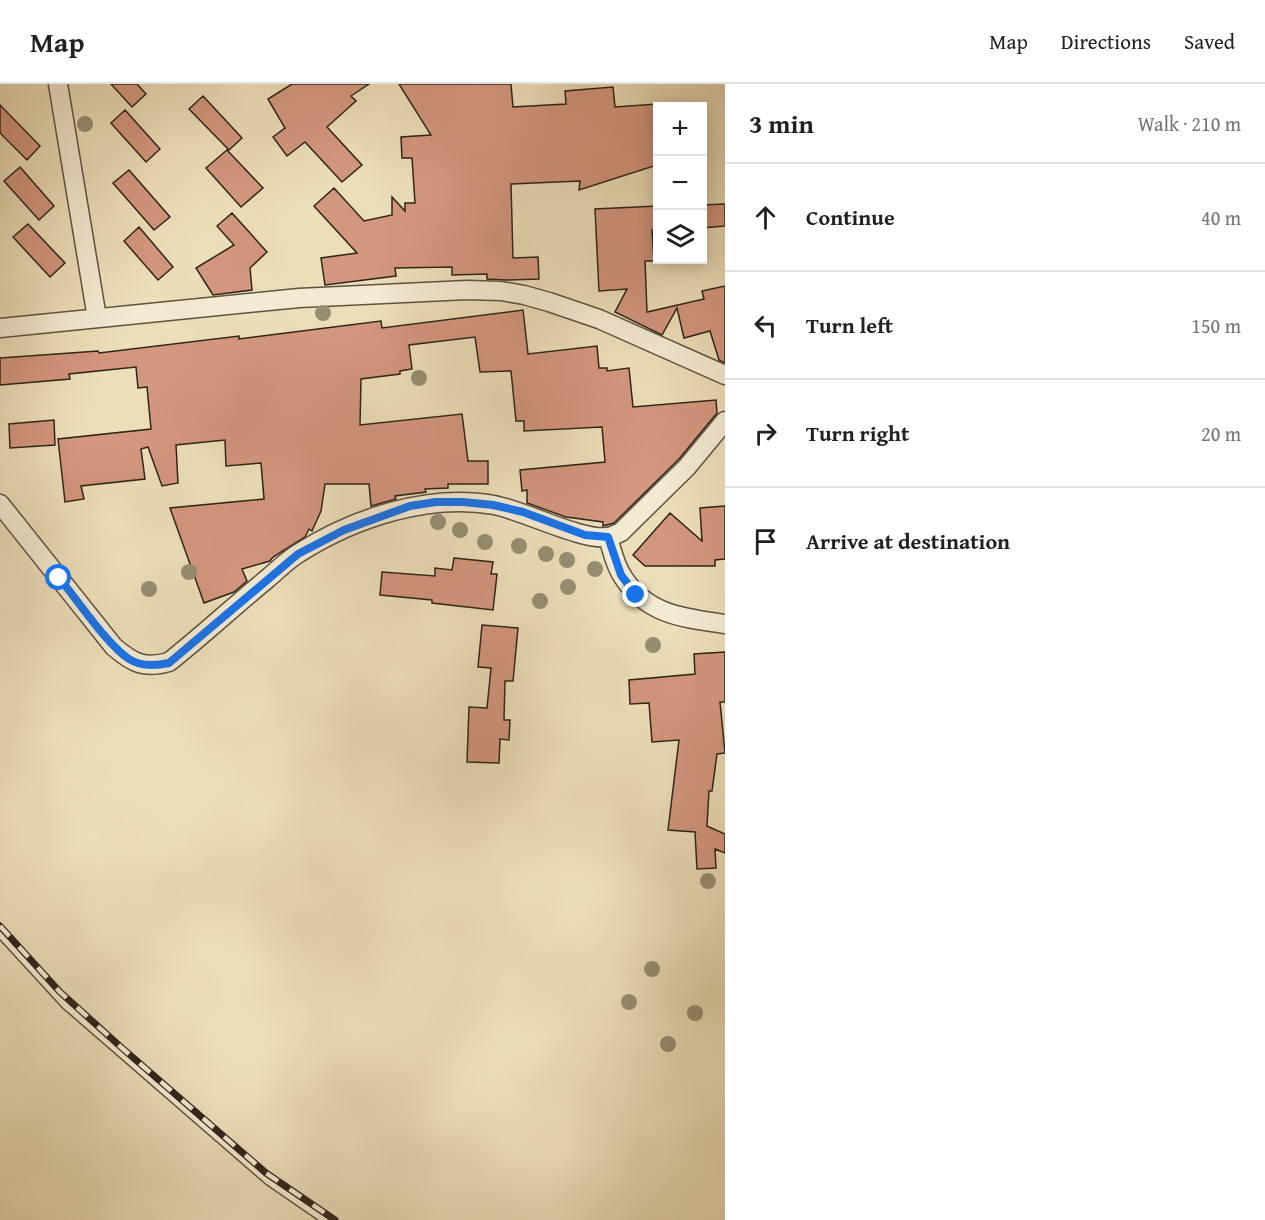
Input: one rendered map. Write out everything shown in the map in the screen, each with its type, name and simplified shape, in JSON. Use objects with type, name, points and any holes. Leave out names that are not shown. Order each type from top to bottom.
[{"type":"street","points":[[58,84],[97,318]]},
{"type":"street","points":[[0,328],[299,298],[466,290],[501,291],[549,302],[599,319],[725,375]]},
{"type":"street","points":[[0,504],[114,647],[129,660],[157,666],[169,663],[298,554],[344,530],[410,506],[436,502],[493,505],[523,512],[585,535],[608,537],[621,532],[639,517],[687,467],[725,421]]},
{"type":"street","points":[[608,537],[621,575],[636,595],[651,606],[674,615],[725,624]]},
{"type":"lane","points":[[0,932],[66,1004],[269,1180],[327,1220]]},
{"type":"building","points":[[111,84],[137,84],[146,94],[132,107]]},
{"type":"building","points":[[292,84],[369,84],[351,96],[356,101],[327,127],[362,165],[342,182],[305,142],[287,156],[273,137],[285,128],[268,99]]},
{"type":"building","points":[[399,84],[511,84],[513,107],[566,104],[565,91],[613,87],[615,107],[653,104],[653,166],[579,190],[580,181],[511,184],[513,258],[538,257],[539,279],[487,279],[487,274],[452,275],[452,267],[395,268],[396,276],[325,285],[321,258],[357,253],[314,206],[334,188],[364,221],[392,215],[392,197],[405,211],[405,203],[415,203],[412,158],[402,158],[401,137],[431,135]]},
{"type":"building","points":[[203,96],[242,138],[229,150],[189,109]]},
{"type":"building","points":[[0,105],[40,146],[27,160],[0,133]]},
{"type":"building","points":[[125,110],[160,149],[146,162],[111,123]]},
{"type":"building","points":[[227,150],[263,188],[241,207],[206,168]]},
{"type":"building","points":[[20,167],[54,206],[39,220],[4,181]]},
{"type":"building","points":[[129,170],[170,217],[154,230],[113,183]]},
{"type":"building","points":[[725,204],[725,226],[707,228],[707,205]]},
{"type":"building","points":[[653,206],[653,261],[645,261],[647,312],[704,299],[702,291],[725,286],[725,363],[719,360],[710,331],[684,338],[677,308],[662,335],[615,312],[627,289],[599,291],[595,209]]},
{"type":"building","points":[[232,213],[267,252],[250,268],[252,290],[213,295],[196,268],[234,245],[217,226]]},
{"type":"building","points":[[28,224],[65,263],[50,277],[13,237]]},
{"type":"building","points":[[139,227],[173,267],[158,280],[124,241]]},
{"type":"building","points":[[523,310],[528,354],[597,346],[599,368],[607,368],[607,371],[629,368],[633,407],[716,400],[717,413],[679,459],[614,523],[603,526],[603,522],[566,517],[527,503],[527,490],[522,491],[520,470],[605,462],[602,427],[524,431],[524,421],[516,421],[511,371],[480,372],[475,337],[409,345],[412,369],[400,371],[400,374],[361,379],[360,425],[462,414],[468,461],[488,461],[488,484],[448,484],[448,488],[425,489],[426,492],[395,496],[396,499],[371,506],[369,484],[325,484],[321,511],[312,531],[309,529],[305,537],[270,561],[242,569],[247,581],[234,592],[204,603],[170,508],[264,499],[261,463],[226,466],[225,440],[176,445],[178,483],[162,486],[148,447],[141,449],[145,479],[81,486],[84,499],[65,502],[58,439],[151,429],[147,387],[138,388],[136,367],[69,374],[70,379],[0,385],[0,358],[98,351],[99,353],[239,336],[239,339],[381,321],[382,328]]},
{"type":"building","points":[[54,420],[55,445],[10,448],[9,424]]},
{"type":"building","points":[[725,506],[725,559],[715,560],[715,566],[645,566],[633,555],[670,513],[702,541],[700,508]]},
{"type":"building","points":[[454,558],[493,562],[491,574],[497,574],[493,610],[432,603],[432,600],[380,595],[382,572],[435,576],[435,568],[452,570]]},
{"type":"building","points":[[482,625],[518,628],[513,681],[505,681],[504,720],[510,720],[509,740],[500,739],[499,763],[467,762],[469,707],[487,708],[491,668],[478,667]]},
{"type":"building","points":[[725,652],[725,702],[720,702],[725,753],[717,754],[712,791],[709,791],[707,826],[725,834],[725,853],[715,849],[716,868],[697,869],[695,832],[668,830],[679,740],[652,742],[649,703],[630,704],[629,680],[695,674],[694,654]]},
{"type":"railway","points":[[0,926],[60,992],[122,1048],[266,1173],[335,1220]]},
{"type":"route","points":[[59,578],[114,647],[129,660],[157,666],[169,663],[298,554],[344,530],[410,506],[436,502],[463,502],[493,505],[523,512],[585,535],[608,537],[621,575],[636,595]]}]
